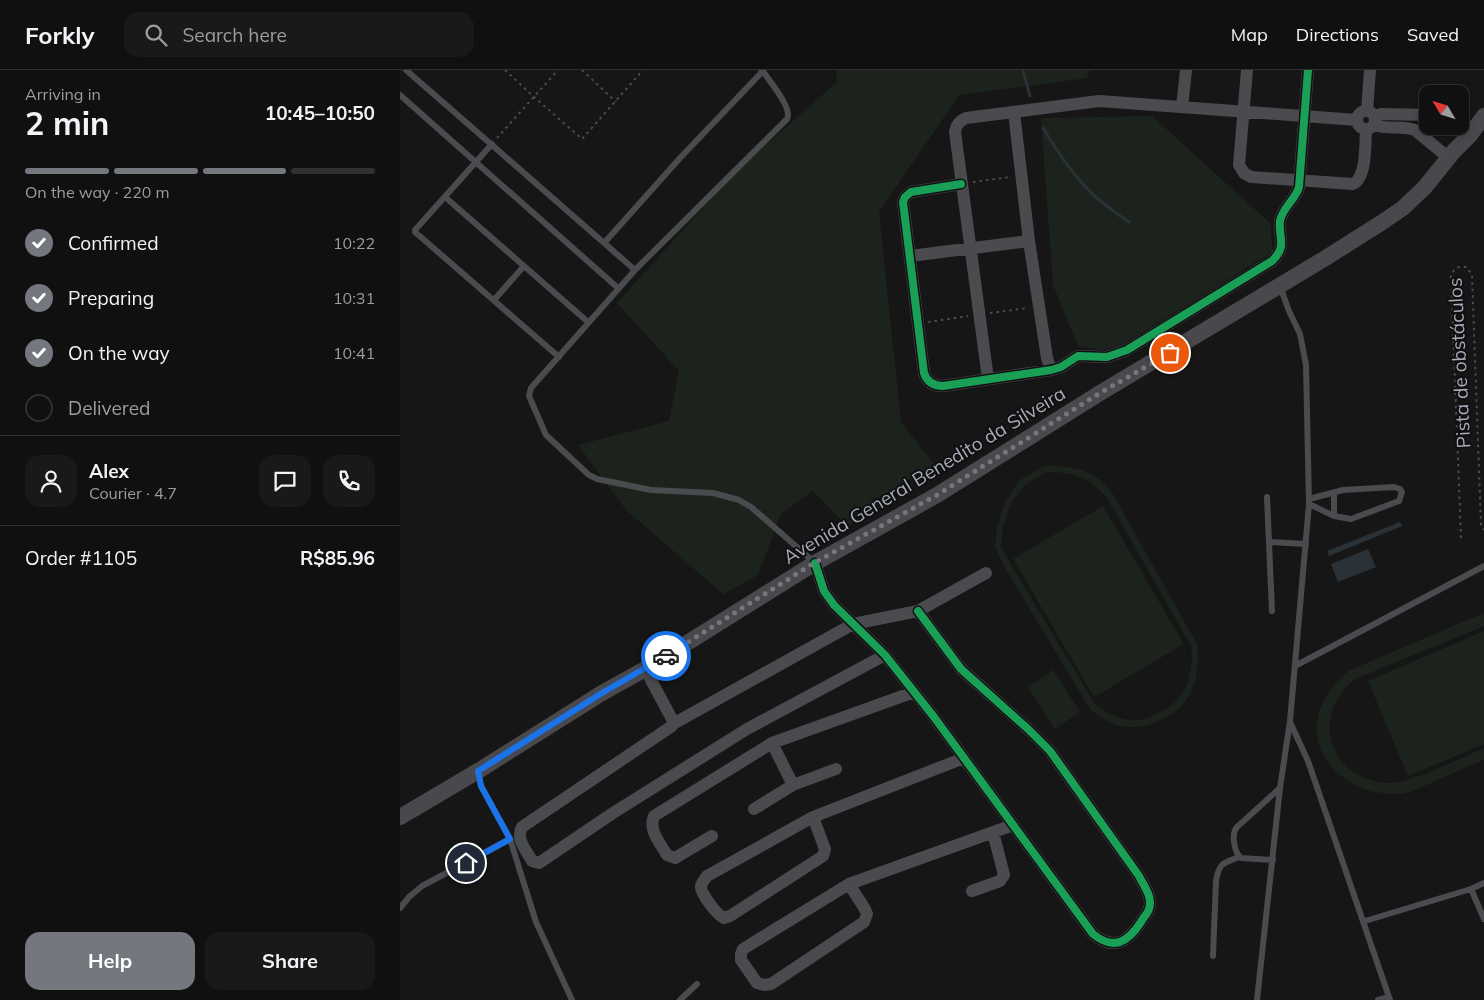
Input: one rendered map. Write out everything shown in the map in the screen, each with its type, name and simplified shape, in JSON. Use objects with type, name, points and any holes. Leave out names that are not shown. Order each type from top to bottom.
[{"type":"main road","name":"Avenida General Benedito da Silveira","points":[[400,816],[478,771],[602,693],[647,668],[814,563],[937,495],[1100,393],[1338,251],[1403,208],[1425,187],[1484,104]]},
{"type":"main road","name":"Avenida General Benedito da Silveira","points":[[1459,140],[1484,116]]},
{"type":"street","points":[[1182,107],[1186,70]]},
{"type":"street","points":[[1247,70],[1239,164],[1241,170],[1247,176],[1252,177],[1345,185],[1357,182],[1362,173],[1368,120],[1370,70]]},
{"type":"street","points":[[961,184],[914,192],[905,197],[903,202],[926,378],[931,383],[939,386],[1051,370],[1061,367],[1078,356],[1107,357],[1127,350],[1272,262],[1281,249],[1280,219],[1297,193],[1300,181],[1308,70]]},
{"type":"street","points":[[988,379],[969,249],[955,132],[958,123],[966,118],[1099,101],[1368,120],[1380,127],[1409,128],[1459,140]]},
{"type":"street","points":[[1014,112],[1029,241],[1047,358],[1051,370]]},
{"type":"street","points":[[1368,120],[1381,114],[1419,115]]},
{"type":"street","points":[[910,256],[1029,241]]},
{"type":"street","points":[[814,563],[824,591],[834,605],[885,655],[964,758],[1093,934],[1101,940],[1111,943],[1124,941],[1134,932],[1150,908],[1148,892],[1139,876],[1050,751],[961,669],[918,611]]},
{"type":"street","points":[[885,655],[747,729],[613,813],[540,863],[532,861],[520,839],[522,828],[670,728],[673,724],[853,624],[918,611],[986,573]]},
{"type":"street","points":[[647,668],[673,724]]},
{"type":"street","points":[[712,836],[675,858],[670,858],[652,828],[652,822],[654,816],[772,744],[914,692]]},
{"type":"street","points":[[772,744],[793,785]]},
{"type":"street","points":[[813,817],[824,849],[823,856],[730,916],[724,918],[718,915],[701,890],[701,884],[707,876],[813,817],[964,758]]},
{"type":"street","points":[[754,809],[793,785],[836,769]]},
{"type":"street","points":[[848,884],[865,909],[867,914],[864,922],[771,984],[757,983],[741,960],[743,949],[848,884],[1013,825]]},
{"type":"street","points":[[972,891],[1000,881],[1004,875],[993,832]]},
{"type":"lane","points":[[406,70],[635,270]]},
{"type":"lane","points":[[605,242],[680,158],[762,71],[778,93],[789,111],[789,115],[618,288],[532,388],[530,396],[546,435],[597,479],[651,490],[713,493],[739,500],[751,507],[814,563]]},
{"type":"lane","points":[[400,95],[618,288]]},
{"type":"lane","points":[[492,144],[415,232],[558,357]]},
{"type":"lane","points":[[445,197],[588,322]]},
{"type":"lane","points":[[494,300],[524,266]]},
{"type":"lane","points":[[1257,1000],[1280,788],[1290,721],[1309,502],[1306,365],[1300,334],[1280,286]]},
{"type":"lane","points":[[1394,487],[1402,492],[1398,501],[1351,519],[1334,516],[1309,502],[1343,490],[1394,487]]},
{"type":"lane","points":[[1334,493],[1334,516]]},
{"type":"lane","points":[[1267,497],[1272,611]]},
{"type":"lane","points":[[1269,542],[1306,544]]},
{"type":"lane","points":[[1295,666],[1484,566]]},
{"type":"lane","points":[[1290,721],[1308,761],[1390,998],[1378,1000]]},
{"type":"lane","points":[[478,771],[481,786],[510,839],[536,922],[572,1000]]},
{"type":"lane","points":[[1239,857],[1233,833],[1234,829],[1280,788]]},
{"type":"lane","points":[[400,908],[422,886],[510,839]]},
{"type":"lane","points":[[1213,956],[1218,869],[1224,863],[1239,857],[1273,860]]},
{"type":"lane","points":[[1364,921],[1471,889],[1484,883]]},
{"type":"lane","points":[[1471,889],[1484,919]]},
{"type":"lane","points":[[680,1000],[696,984]]},
{"type":"path","points":[[506,70],[582,139],[643,70]]},
{"type":"path","points":[[492,144],[558,70]]},
{"type":"path","points":[[582,70],[616,102]]},
{"type":"path","points":[[961,184],[1022,175]]},
{"type":"shaded area","points":[[836,70],[1090,70],[1087,78],[959,95],[879,212],[901,422],[935,465],[881,496],[848,527],[813,491],[781,514],[758,575],[723,594],[626,510],[578,445],[669,421],[679,371],[617,303],[735,172],[837,82]]},
{"type":"shaded area","points":[[1152,116],[1271,224],[1272,252],[1122,345],[1103,350],[1078,346],[1053,285],[1041,118]]},
{"type":"shaded area","points":[[1044,466],[1073,468],[1093,475],[1113,494],[1197,644],[1197,669],[1191,693],[1177,710],[1167,717],[1146,725],[1124,727],[1113,724],[1090,709],[1005,568],[995,547],[997,526],[1006,500],[1020,480]],"holes":[[[1046,472],[1073,474],[1087,480],[1107,498],[1191,646],[1191,669],[1183,693],[1170,705],[1149,717],[1140,720],[1122,719],[1113,716],[1095,704],[1001,546],[1003,527],[1011,503],[1025,485]]]},
{"type":"shaded area","points":[[1103,506],[1184,644],[1094,697],[1013,559]]},
{"type":"shaded area","points":[[1400,522],[1402,526],[1329,556],[1327,551]]},
{"type":"shaded area","points":[[1368,549],[1376,567],[1338,582],[1331,564]]},
{"type":"shaded area","points":[[1484,613],[1484,626],[1355,679],[1341,694],[1332,710],[1330,727],[1332,743],[1339,758],[1351,770],[1367,779],[1387,783],[1409,779],[1436,770],[1484,748],[1484,760],[1416,790],[1401,794],[1365,789],[1354,785],[1339,774],[1327,761],[1320,748],[1317,734],[1321,706],[1328,693],[1338,681],[1350,670]]},
{"type":"shaded area","points":[[1484,631],[1484,744],[1408,776],[1368,681]]},
{"type":"shaded area","points":[[1053,670],[1080,712],[1055,729],[1028,687]]},
{"type":"waterway","points":[[1023,70],[1030,96]]},
{"type":"waterway","points":[[1043,128],[1061,156],[1090,192],[1129,222]]},
{"type":"cycle path","points":[[961,184],[911,192],[905,197],[903,202],[924,373],[927,379],[934,384],[943,386],[1051,370],[1061,367],[1078,356],[1107,357],[1127,350],[1272,261],[1277,256],[1281,246],[1281,216],[1299,187],[1308,70]]},
{"type":"cycle path","points":[[815,563],[824,591],[834,605],[885,655],[934,717],[1093,934],[1114,943],[1126,939],[1147,914],[1150,905],[1149,896],[1139,876],[1050,751],[961,669],[918,611]]},
{"type":"way so far","points":[[666,656],[814,563],[937,495],[1100,393],[1170,353]]},
{"type":"route","points":[[466,863],[510,839],[481,786],[478,771],[602,693],[666,656]]}]
